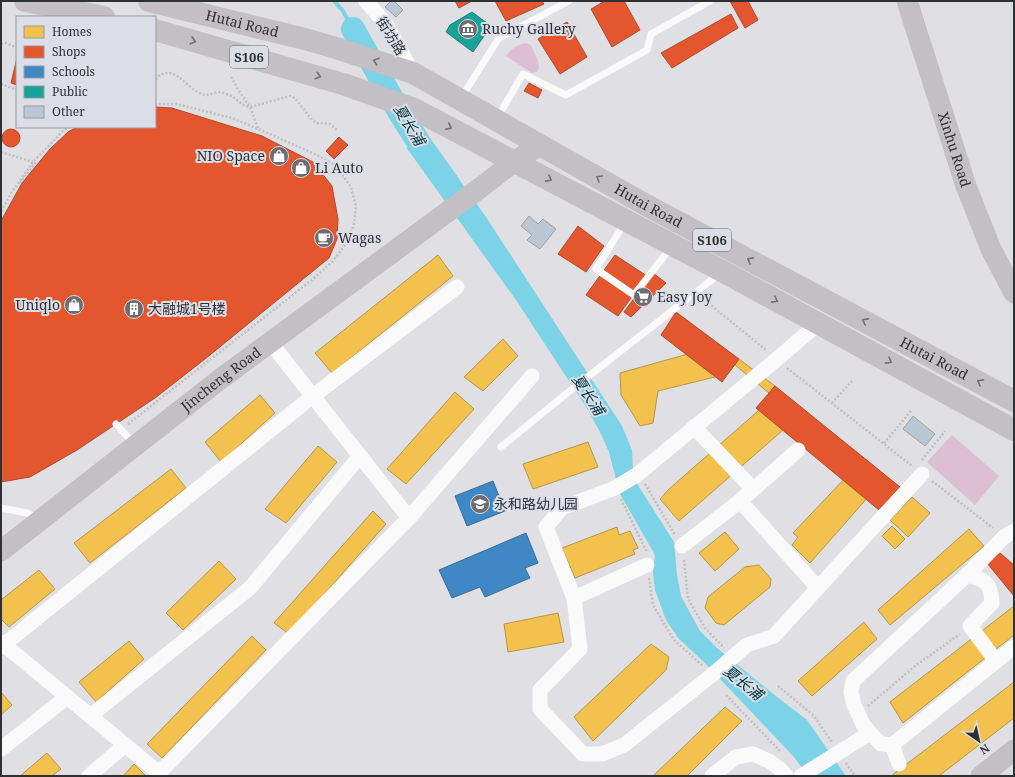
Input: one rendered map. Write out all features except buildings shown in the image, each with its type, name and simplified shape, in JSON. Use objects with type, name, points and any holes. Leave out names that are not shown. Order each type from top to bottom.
[{"type":"main road","points":[[25,1],[99,16]]},
{"type":"main road","name":"Hutai Road","points":[[149,1],[305,39],[413,73],[653,208],[1014,401]]},
{"type":"main road","name":"Hutai Road","points":[[156,30],[343,84],[414,109],[722,271],[1014,430]]},
{"type":"street","name":"街坊路","points":[[366,1],[386,24],[413,73]]},
{"type":"street","name":"Xinhu Road","points":[[907,1],[966,186],[991,249],[1014,293]]},
{"type":"street","points":[[515,161],[540,145]]},
{"type":"street","name":"Jincheng Road","points":[[1,551],[219,380],[515,161]]},
{"type":"street","points":[[457,288],[313,396],[2,645],[159,773],[409,518],[532,376]]},
{"type":"street","points":[[819,323],[638,474],[615,488],[562,508],[546,527],[574,598],[580,649],[540,690],[540,709],[583,754],[602,754],[624,745],[747,645],[774,636],[818,588],[919,471]]},
{"type":"street","points":[[270,342],[409,518]]},
{"type":"street","points":[[694,427],[753,489]]},
{"type":"street","points":[[682,546],[740,501],[798,450]]},
{"type":"street","points":[[90,716],[250,588],[360,456]]},
{"type":"street","points":[[740,501],[818,588]]},
{"type":"street","points":[[1009,534],[968,575],[853,681],[851,692],[854,705],[858,715],[870,734],[880,744],[892,745],[1014,647]]},
{"type":"street","points":[[574,598],[647,565]]},
{"type":"street","points":[[968,575],[985,582],[991,591],[992,603],[970,626],[996,661]]},
{"type":"street","points":[[1,748],[67,697]]},
{"type":"street","points":[[801,776],[870,734]]},
{"type":"street","points":[[89,776],[125,745]]},
{"type":"street","points":[[892,745],[899,764]]},
{"type":"street","points":[[981,776],[1014,750]]},
{"type":"street","points":[[712,776],[736,757],[752,754],[769,761],[780,769],[786,776]]},
{"type":"lane","points":[[460,100],[500,38],[568,1]]},
{"type":"lane","points":[[496,120],[523,74],[566,94],[647,50],[651,34],[710,1]]},
{"type":"lane","points":[[626,220],[596,269],[634,296],[673,245]]},
{"type":"lane","points":[[501,447],[722,271]]},
{"type":"lane","points":[[118,427],[135,446]]},
{"type":"lane","points":[[1,508],[27,513],[41,520]]},
{"type":"path","points":[[1,44],[6,42],[16,47]]},
{"type":"path","points":[[156,78],[159,75],[168,72],[173,73],[203,95],[220,92],[228,94],[244,106],[250,107],[290,96],[295,98],[312,120],[317,123],[330,124],[338,131]]},
{"type":"path","points":[[231,77],[250,107],[258,129]]},
{"type":"path","points":[[1,84],[16,90]]},
{"type":"path","points":[[118,427],[313,279],[333,261],[348,240],[354,224],[356,206],[351,187],[336,166],[317,155],[232,118],[176,104],[156,104]]},
{"type":"path","points":[[1,211],[12,192],[34,162],[67,128]]},
{"type":"path","points":[[1,152],[34,162]]},
{"type":"path","points":[[20,181],[22,182],[36,162],[38,163]]},
{"type":"path","points":[[695,293],[919,471],[1009,534]]},
{"type":"path","points":[[832,403],[853,380]]},
{"type":"path","points":[[884,444],[911,411]]},
{"type":"path","points":[[919,471],[945,431]]},
{"type":"path","points":[[638,474],[682,546],[688,600],[705,628],[733,656]]},
{"type":"path","points":[[615,488],[649,555],[647,565],[653,606],[674,640],[712,675]]},
{"type":"path","points":[[858,715],[916,666],[970,626]]},
{"type":"path","points":[[778,686],[814,716],[855,776]]},
{"type":"path","points":[[726,695],[782,753]]},
{"type":"shaded area","points":[[526,43],[531,45],[538,61],[539,68],[537,72],[532,73],[506,56],[515,47]]},
{"type":"shaded area","points":[[952,435],[999,476],[975,505],[927,462]]},
{"type":"water","points":[[406,147],[451,168],[486,217],[622,426],[632,450],[633,469],[636,482],[674,542],[677,575],[681,596],[700,631],[717,648],[807,720],[846,776],[808,776],[794,757],[703,661],[679,639],[666,620],[655,590],[653,572],[655,555],[620,494],[609,452],[588,410],[516,300]]},
{"type":"waterway","name":"夏长浦","points":[[334,1],[343,11],[353,29]]},
{"type":"waterway","name":"夏长浦","points":[[353,29],[400,113],[448,184]]},
{"type":"place","name":"Ruchy Gallery","points":[[468,29]]},
{"type":"place","name":"NIO Space","points":[[279,156]]},
{"type":"place","name":"Li Auto","points":[[301,168]]},
{"type":"place","name":"Wagas","points":[[324,238]]},
{"type":"place","name":"Easy Joy","points":[[643,297]]},
{"type":"place","name":"Uniqlo","points":[[74,305]]},
{"type":"place","name":"大融城1号楼","points":[[134,309]]},
{"type":"place","name":"永和路幼儿园","points":[[480,504]]}]
